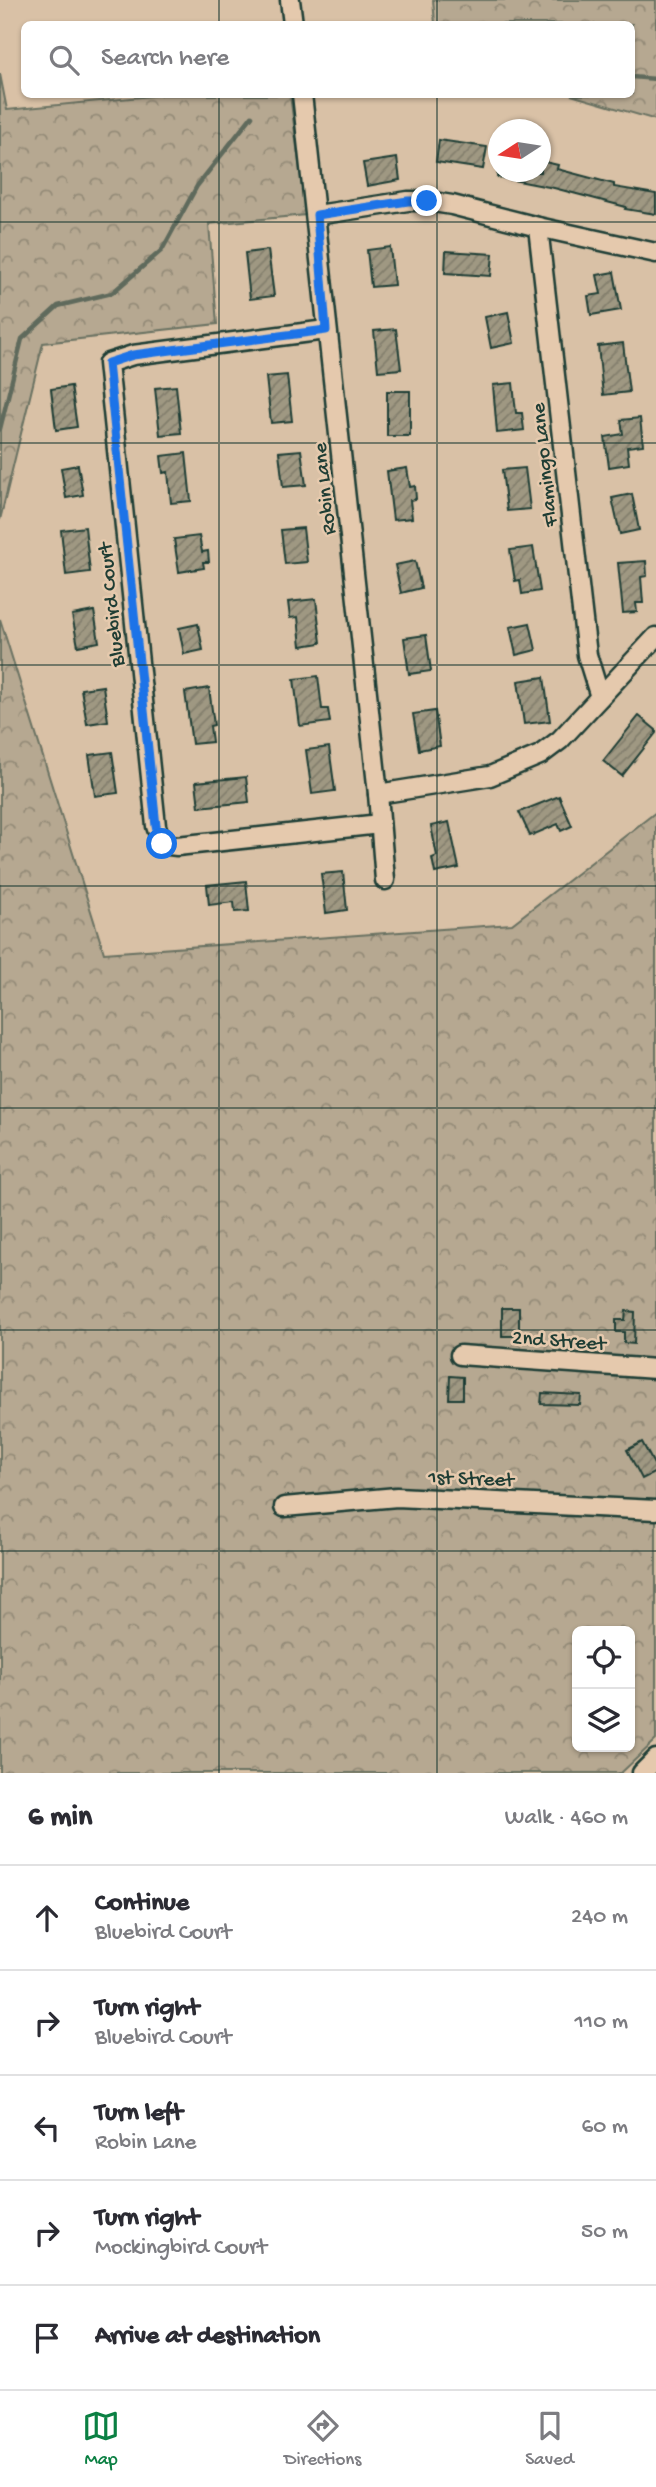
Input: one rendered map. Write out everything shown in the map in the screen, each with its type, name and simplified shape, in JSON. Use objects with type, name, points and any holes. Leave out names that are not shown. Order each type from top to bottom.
[{"type":"street","points":[[290,0],[293,21]]},
{"type":"street","name":"Robin Lane","points":[[302,98],[379,794],[385,880]]},
{"type":"street","points":[[317,215],[408,201],[427,201],[656,253]]},
{"type":"street","name":"Flamingo Lane","points":[[538,227],[587,655],[600,697]]},
{"type":"street","name":"Bluebird Court","points":[[326,330],[133,355],[108,363],[154,812],[162,844],[168,846],[380,824]]},
{"type":"street","points":[[379,794],[490,776],[540,755],[560,740],[656,637]]},
{"type":"street","name":"2nd Street","points":[[460,1356],[656,1369]]},
{"type":"street","name":"1st Street","points":[[284,1507],[397,1497],[656,1510]]},
{"type":"street","points":[[642,1773],[656,1759]]},
{"type":"green space","points":[[433,0],[656,0],[656,120],[581,98],[635,98],[635,21],[435,21]]},
{"type":"green space","points":[[0,74],[7,110],[131,98],[290,98],[306,215],[209,224],[217,324],[43,343],[0,520]]},
{"type":"green space","points":[[0,619],[104,953],[512,924],[656,812],[656,1740],[621,1773],[0,1773]]},
{"type":"building","points":[[439,140],[487,147],[483,169],[436,162]]},
{"type":"building","points":[[397,158],[400,180],[367,186],[363,163]]},
{"type":"building","points":[[551,163],[558,165],[557,169],[614,184],[614,187],[656,194],[656,214],[625,209],[626,207],[523,182],[551,182]]},
{"type":"building","points":[[390,247],[394,285],[371,287],[367,250]]},
{"type":"building","points":[[268,250],[274,296],[250,299],[245,253]]},
{"type":"building","points":[[446,251],[493,254],[491,276],[445,273]]},
{"type":"building","points":[[614,272],[621,310],[591,315],[588,296],[601,294],[597,275]]},
{"type":"building","points":[[508,312],[514,343],[491,348],[485,317]]},
{"type":"building","points":[[396,329],[401,369],[378,371],[374,331]]},
{"type":"building","points":[[623,343],[629,392],[603,395],[598,346]]},
{"type":"building","points":[[287,375],[292,421],[271,423],[266,377]]},
{"type":"building","points":[[513,383],[516,413],[522,413],[524,430],[497,433],[493,385]]},
{"type":"building","points":[[71,386],[77,427],[56,430],[51,389]]},
{"type":"building","points":[[176,386],[181,433],[160,435],[155,388]]},
{"type":"building","points":[[387,391],[410,391],[410,436],[387,436]]},
{"type":"building","points":[[640,418],[643,445],[627,447],[629,464],[609,467],[605,437],[623,434],[621,420]]},
{"type":"building","points":[[301,450],[306,485],[283,487],[279,452]]},
{"type":"building","points":[[186,453],[191,501],[171,503],[168,472],[163,473],[161,456]]},
{"type":"building","points":[[78,465],[83,495],[66,498],[61,468]]},
{"type":"building","points":[[407,468],[410,487],[415,486],[416,499],[410,500],[412,518],[393,520],[387,471]]},
{"type":"building","points":[[525,468],[530,509],[507,511],[502,470]]},
{"type":"building","points":[[632,494],[639,530],[620,534],[612,498]]},
{"type":"building","points":[[85,527],[90,572],[66,575],[61,530]]},
{"type":"building","points":[[303,528],[307,562],[285,564],[281,530]]},
{"type":"building","points":[[199,536],[202,552],[208,551],[209,562],[203,562],[204,568],[179,572],[174,539]]},
{"type":"building","points":[[533,547],[540,591],[522,594],[520,580],[515,581],[510,550]]},
{"type":"building","points":[[415,561],[421,588],[401,593],[395,565]]},
{"type":"building","points":[[646,561],[647,576],[641,577],[643,603],[636,603],[637,612],[623,613],[618,563]]},
{"type":"building","points":[[316,599],[321,643],[301,646],[298,617],[290,618],[288,602]]},
{"type":"building","points":[[94,611],[99,642],[78,646],[72,615]]},
{"type":"building","points":[[530,623],[536,650],[516,655],[510,627]]},
{"type":"building","points":[[198,624],[203,650],[184,654],[179,628]]},
{"type":"building","points":[[426,635],[431,671],[409,674],[404,638]]},
{"type":"building","points":[[318,676],[322,709],[328,709],[330,722],[300,726],[294,679]]},
{"type":"building","points":[[544,677],[550,721],[524,724],[518,681]]},
{"type":"building","points":[[103,686],[108,721],[87,724],[81,689]]},
{"type":"building","points":[[209,688],[214,725],[210,726],[212,742],[192,744],[185,692]]},
{"type":"building","points":[[435,711],[440,746],[419,750],[413,714]]},
{"type":"building","points":[[639,716],[656,730],[656,733],[622,776],[603,761]]},
{"type":"building","points":[[329,747],[335,791],[312,794],[306,750]]},
{"type":"building","points":[[112,752],[118,793],[95,796],[89,755]]},
{"type":"building","points":[[246,777],[249,802],[199,807],[196,782]]},
{"type":"building","points":[[559,796],[572,826],[561,831],[558,824],[530,836],[519,812]]},
{"type":"building","points":[[449,822],[459,868],[435,873],[432,858],[437,856],[431,826]]},
{"type":"building","points":[[343,872],[347,910],[326,913],[321,874]]},
{"type":"building","points":[[246,881],[249,911],[235,912],[234,902],[209,905],[207,885]]},
{"type":"building","points":[[502,1308],[519,1308],[519,1336],[502,1336]]},
{"type":"building","points":[[626,1311],[635,1312],[634,1344],[624,1343],[624,1332],[616,1332],[616,1320],[625,1320]]},
{"type":"building","points":[[450,1376],[463,1377],[463,1399],[449,1399]]},
{"type":"building","points":[[542,1393],[581,1395],[580,1405],[541,1404]]},
{"type":"building","points":[[642,1442],[656,1472],[642,1479],[627,1450]]},
{"type":"waterway","points":[[635,77],[656,79]]},
{"type":"waterway","points":[[0,429],[22,339],[58,306],[112,293],[162,250],[197,186],[252,116]]},
{"type":"route","points":[[162,844],[156,826],[108,363],[133,355],[326,330],[317,215],[408,201],[427,201]]}]
